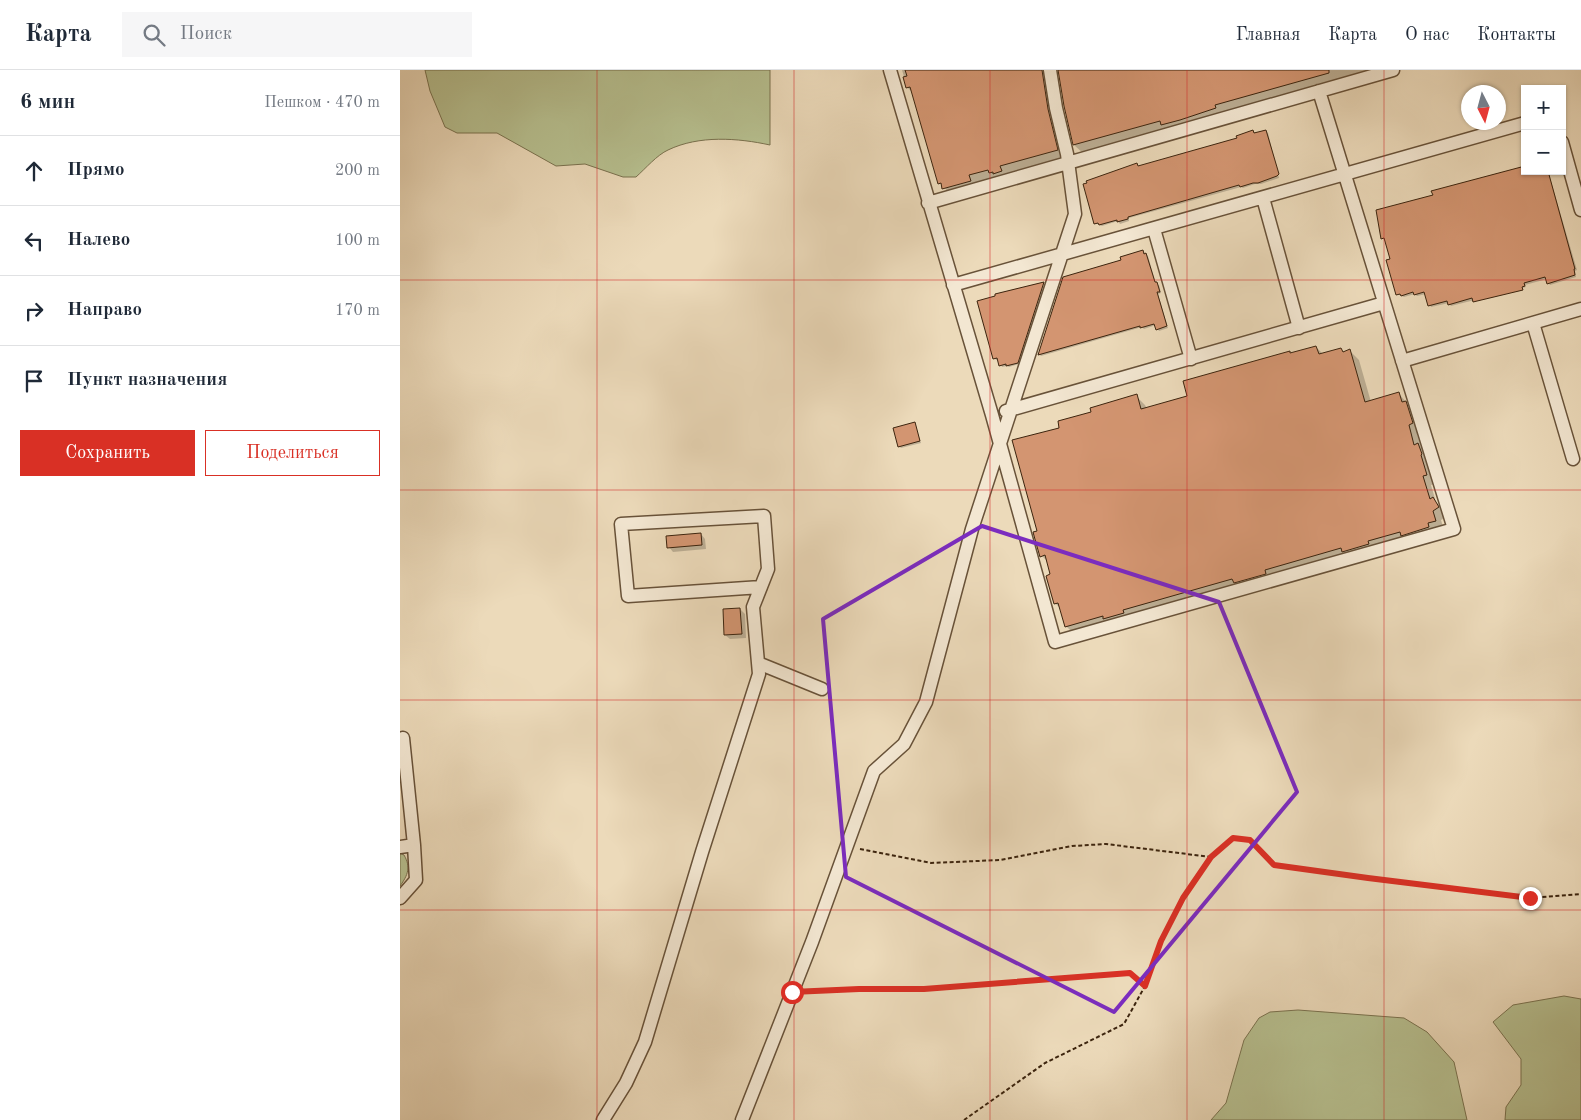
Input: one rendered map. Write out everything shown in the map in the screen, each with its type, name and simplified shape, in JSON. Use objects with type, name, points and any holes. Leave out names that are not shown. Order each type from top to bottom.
[{"type":"street","points":[[890,70],[992,415],[1055,642],[1454,529],[1319,91]]},
{"type":"street","points":[[742,1120],[874,771],[904,744],[926,702],[972,529],[1075,214],[1067,154],[1056,108],[1050,70]]},
{"type":"street","points":[[928,203],[1392,70]]},
{"type":"street","points":[[953,285],[1521,124]]},
{"type":"street","points":[[1566,156],[1581,210]]},
{"type":"street","points":[[1263,198],[1299,328]]},
{"type":"street","points":[[1154,229],[1191,358]]},
{"type":"street","points":[[992,415],[1384,303]]},
{"type":"street","points":[[1402,361],[1581,309]]},
{"type":"street","points":[[1533,323],[1573,459]]},
{"type":"street","points":[[603,1120],[626,1083],[645,1042],[702,852],[759,674],[753,608],[768,569],[764,516],[621,524],[628,596],[761,587]]},
{"type":"street","points":[[758,663],[822,689]]},
{"type":"street","points":[[400,898],[416,880],[403,738]]},
{"type":"street","points":[[400,847],[414,845]]},
{"type":"path","points":[[964,1120],[1044,1063],[1124,1024],[1145,986],[1161,941],[1179,906],[1211,857],[1233,838],[1250,840],[1274,865],[1530,898],[1581,894]]},
{"type":"path","points":[[847,846],[931,863],[1000,860],[1072,846],[1106,844],[1211,857]]},
{"type":"path","points":[[792,992],[924,989],[1130,973],[1145,986]]},
{"type":"highlighted area","points":[[982,526],[1219,602],[1297,792],[1114,1012],[846,877],[823,619]]},
{"type":"green space","points":[[425,70],[770,70],[770,145],[719,139],[680,145],[664,152],[636,177],[623,177],[585,164],[556,166],[497,133],[457,133],[445,127],[430,91]]},
{"type":"green space","points":[[400,853],[404,855],[408,867],[407,875],[400,886]]},
{"type":"green space","points":[[1564,996],[1581,999],[1581,1120],[1505,1120],[1506,1107],[1521,1085],[1521,1059],[1493,1022],[1513,1005]]},
{"type":"green space","points":[[1298,1010],[1404,1018],[1427,1032],[1454,1062],[1467,1120],[1211,1120],[1226,1103],[1244,1040],[1259,1018],[1270,1012]]},
{"type":"building","points":[[905,70],[1042,70],[1048,109],[1058,150],[1000,166],[1002,171],[993,174],[993,172],[989,173],[988,170],[969,175],[971,181],[942,189],[941,183],[938,184],[910,87],[906,88],[903,77],[907,76]]},
{"type":"building","points":[[1058,70],[1329,70],[1329,73],[1215,105],[1216,108],[1180,120],[1161,125],[1160,121],[1073,145]]},
{"type":"building","points":[[1253,130],[1254,133],[1266,130],[1279,174],[1277,176],[1258,183],[1240,187],[1239,185],[1128,217],[1128,219],[1117,222],[1117,220],[1099,225],[1098,223],[1094,224],[1083,184],[1087,183],[1086,181],[1137,163],[1138,166],[1237,138],[1236,136]]},
{"type":"building","points":[[1521,167],[1521,175],[1549,175],[1575,269],[1575,275],[1547,284],[1545,277],[1524,283],[1523,290],[1473,302],[1472,298],[1448,305],[1447,301],[1428,306],[1424,292],[1414,295],[1413,292],[1401,296],[1400,294],[1396,295],[1386,260],[1390,259],[1384,238],[1381,239],[1376,210],[1433,195],[1431,191]]},
{"type":"building","points":[[1143,250],[1144,254],[1146,253],[1155,282],[1157,282],[1160,292],[1157,292],[1167,326],[1156,330],[1154,324],[1140,328],[1140,326],[1038,355],[1063,277],[1121,260],[1120,257]]},
{"type":"building","points":[[1044,282],[1018,363],[999,366],[997,358],[993,359],[977,301],[995,296],[995,294]]},
{"type":"building","points":[[1316,346],[1319,354],[1341,348],[1343,352],[1350,349],[1365,402],[1399,392],[1402,402],[1406,401],[1413,423],[1409,425],[1414,445],[1418,443],[1422,454],[1427,475],[1423,476],[1430,499],[1433,497],[1439,507],[1433,511],[1436,521],[1428,523],[1429,527],[1401,536],[1400,532],[1368,541],[1369,544],[1342,552],[1341,548],[1265,570],[1266,574],[1234,583],[1232,579],[1123,610],[1124,613],[1103,619],[1103,616],[1065,627],[1058,603],[1054,604],[1046,576],[1050,574],[1045,555],[1040,557],[1036,543],[1033,532],[1037,531],[1012,440],[1059,428],[1058,421],[1091,412],[1090,408],[1137,394],[1141,409],[1187,396],[1183,381],[1290,351],[1290,353]]},
{"type":"building","points":[[915,422],[920,441],[898,447],[893,428]]},
{"type":"building","points":[[701,533],[702,545],[667,548],[666,536]]},
{"type":"building","points":[[740,608],[742,634],[724,635],[723,609]]},
{"type":"route","points":[[792,992],[924,989],[1130,973],[1145,986],[1161,941],[1183,898],[1211,857],[1233,838],[1250,840],[1274,865],[1530,898]]}]
